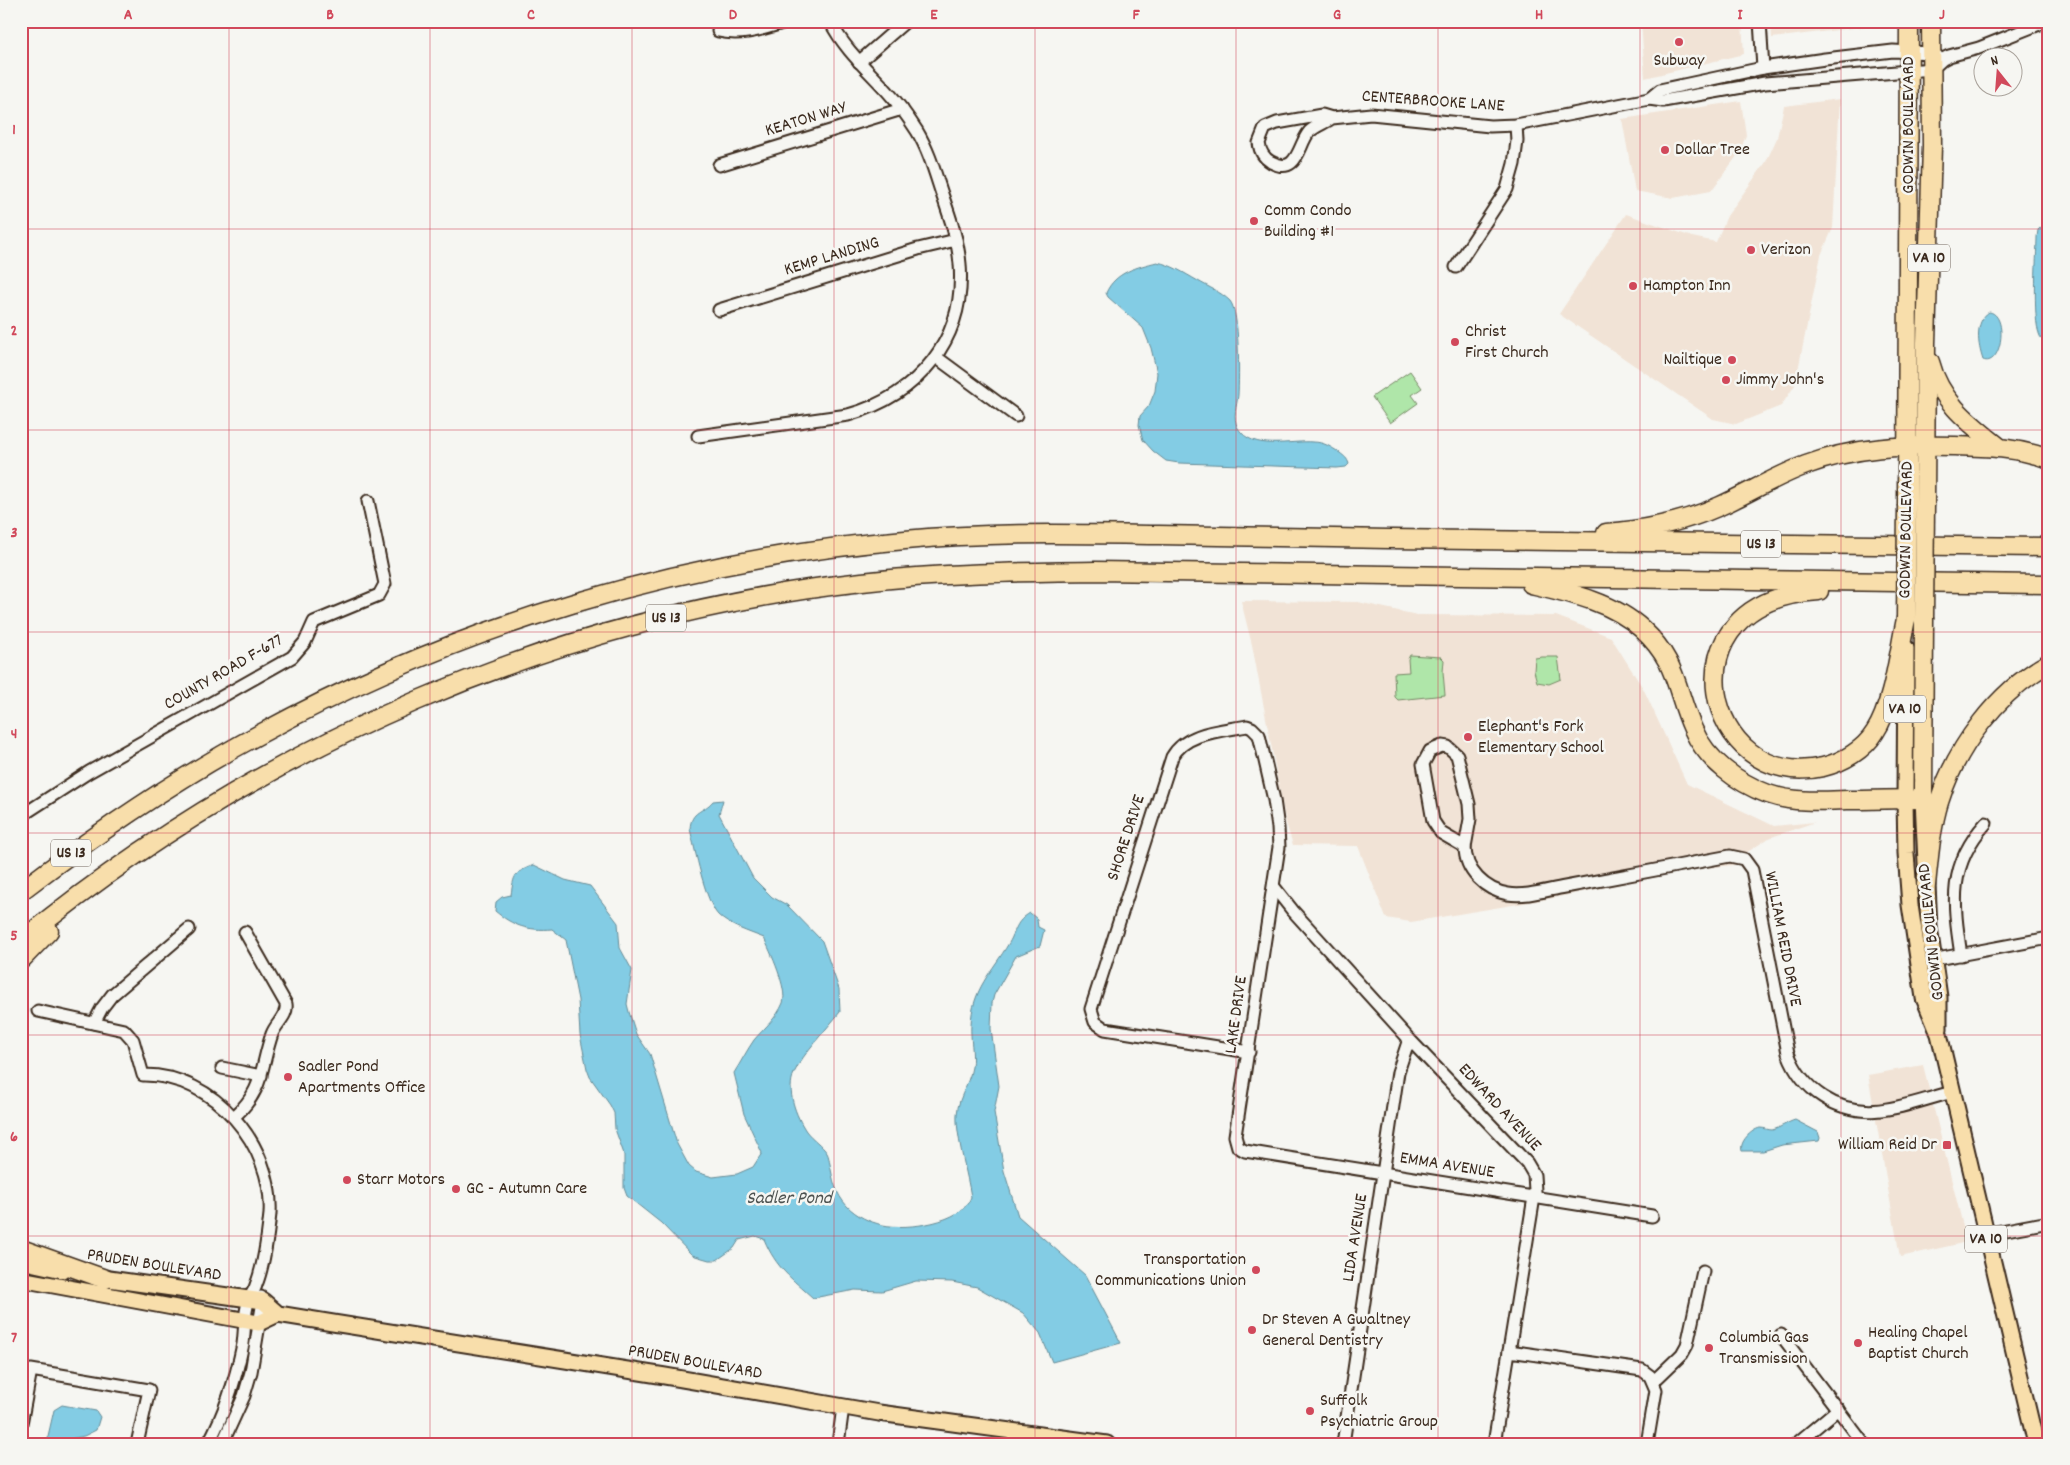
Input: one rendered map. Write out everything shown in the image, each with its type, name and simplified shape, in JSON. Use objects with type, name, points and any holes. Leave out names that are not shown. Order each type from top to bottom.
[{"type":"highway","name":"GODWIN BOULEVARD","points":[[1906,619],[1909,21]]},
{"type":"highway","name":"GODWIN BOULEVARD","points":[[1923,799],[1926,343],[1935,60],[1931,21]]},
{"type":"highway","points":[[1926,343],[1935,377],[1951,405],[1970,424],[1999,446]]},
{"type":"highway","points":[[1473,540],[1542,534],[1616,532],[1671,522],[1718,507],[1788,472],[1820,460],[1869,449],[1908,446],[1999,446],[2049,460]]},
{"type":"highway","name":"US 13","points":[[21,891],[123,817],[166,789],[260,734],[385,672],[518,621],[569,605],[695,572],[785,555],[870,543],[976,535],[1043,533],[2049,546]]},
{"type":"highway","name":"US 13","points":[[21,941],[111,871],[193,817],[260,777],[376,719],[512,663],[597,636],[747,599],[864,582],[970,573],[1095,572],[2049,584]]},
{"type":"highway","points":[[1497,577],[1595,601],[1625,616],[1642,629],[1660,648],[1673,670],[1693,731],[1704,747],[1726,770],[1750,786],[1778,796],[1806,801],[1923,799]]},
{"type":"highway","points":[[1877,583],[1841,590],[1802,592],[1787,596],[1756,607],[1735,626],[1721,649],[1715,673],[1715,686],[1720,709],[1734,737],[1762,759],[1789,768],[1816,769],[1830,765],[1857,751],[1875,732],[1884,714],[1906,619]]},
{"type":"highway","points":[[1926,885],[1932,832],[1939,802],[1958,759],[1990,713],[2007,694],[2023,680],[2049,663]]},
{"type":"highway","points":[[21,880],[78,842],[123,817]]},
{"type":"highway","points":[[21,960],[66,916],[193,817]]},
{"type":"highway","points":[[21,1248],[105,1279]]},
{"type":"main road","name":"GODWIN BOULEVARD","points":[[1906,619],[1906,854],[1914,941],[1924,998],[1939,1034],[2036,1444]]},
{"type":"main road","name":"GODWIN BOULEVARD","points":[[1923,799],[1926,885],[1932,960],[1940,997],[1939,1034]]},
{"type":"main road","name":"PRUDEN BOULEVARD","points":[[21,1261],[105,1279],[256,1295]]},
{"type":"main road","name":"PRUDEN BOULEVARD","points":[[21,1279],[253,1322]]},
{"type":"main road","points":[[256,1295],[278,1314]]},
{"type":"main road","name":"PRUDEN BOULEVARD","points":[[278,1314],[665,1376],[843,1407],[1106,1444]]},
{"type":"main road","points":[[253,1322],[278,1314]]},
{"type":"street","points":[[718,31],[746,33],[789,21]]},
{"type":"street","points":[[698,436],[848,415],[866,410],[886,401],[916,379],[936,357],[946,341],[958,305],[960,265],[956,240],[929,155],[902,109],[846,48],[830,21]]},
{"type":"street","points":[[859,62],[906,21]]},
{"type":"street","points":[[1760,21],[1763,68]]},
{"type":"street","points":[[1935,60],[1979,48],[2047,21]]},
{"type":"street","name":"CENTERBROOKE LANE","points":[[1649,99],[1660,90],[1763,68],[1876,52],[1909,52],[1935,60]]},
{"type":"street","name":"CENTERBROOKE LANE","points":[[1332,118],[1308,133],[1303,141],[1299,155],[1287,164],[1278,165],[1272,162],[1262,154],[1259,148],[1259,140],[1265,128],[1270,124],[1322,115],[1332,118],[1371,114],[1490,126],[1516,125],[1649,99],[1663,101],[1765,83],[1909,70],[1935,60]]},
{"type":"street","name":"KEATON WAY","points":[[719,165],[902,109]]},
{"type":"street","points":[[1456,267],[1507,189],[1514,164],[1517,141],[1516,125]]},
{"type":"street","name":"KEMP LANDING","points":[[719,310],[918,249],[956,240]]},
{"type":"street","points":[[936,357],[1016,416]]},
{"type":"street","name":"COUNTY ROAD F-677","points":[[21,816],[89,772],[292,658],[305,642],[314,622],[379,595],[384,584],[368,501]]},
{"type":"street","name":"SHORE DRIVE","points":[[1249,1052],[1116,1032],[1098,1025],[1092,1016],[1091,1009],[1097,987],[1172,757],[1181,744],[1189,739],[1247,726],[1256,730],[1259,735],[1274,800],[1278,828],[1279,847],[1274,887]]},
{"type":"street","points":[[1437,747],[1448,747],[1453,750],[1459,759],[1469,804],[1470,818],[1464,847],[1440,833],[1433,821],[1423,764],[1430,751],[1437,747]]},
{"type":"street","points":[[1961,955],[1955,897],[1958,871],[1967,846],[1986,823]]},
{"type":"street","name":"WILLIAM REID DRIVE","points":[[1464,847],[1468,863],[1479,879],[1497,891],[1509,894],[1520,894],[1581,884],[1730,856],[1744,859],[1752,870],[1788,1053],[1792,1065],[1806,1084],[1829,1101],[1843,1108],[1859,1111],[1891,1109],[1953,1092]]},
{"type":"street","name":"EDWARD AVENUE","points":[[1274,887],[1293,911],[1409,1039],[1527,1163],[1534,1175],[1534,1197],[1494,1444]]},
{"type":"street","name":"LAKE DRIVE","points":[[1238,1147],[1235,1136],[1274,887]]},
{"type":"street","points":[[94,1023],[112,995],[189,929]]},
{"type":"street","points":[[234,1117],[250,1100],[261,1076],[272,1033],[285,1015],[286,1004],[245,932]]},
{"type":"street","points":[[1932,960],[2049,938]]},
{"type":"street","points":[[38,1011],[124,1030],[134,1040],[143,1075],[163,1078],[193,1087],[222,1105],[244,1130],[261,1160],[269,1194],[270,1214],[256,1295],[251,1372],[244,1396],[222,1444]]},
{"type":"street","name":"LIDA AVENUE","points":[[1342,1444],[1398,1072],[1409,1039]]},
{"type":"street","points":[[222,1068],[261,1076]]},
{"type":"street","name":"EMMA AVENUE","points":[[1238,1147],[1245,1151],[1652,1216]]},
{"type":"street","points":[[1985,1234],[2049,1222]]},
{"type":"street","points":[[1654,1381],[1682,1354],[1687,1345],[1703,1271]]},
{"type":"street","points":[[208,1444],[228,1400],[253,1322]]},
{"type":"street","points":[[1781,1335],[1864,1444]]},
{"type":"street","points":[[1509,1351],[1642,1370],[1654,1381],[1656,1390],[1647,1444]]},
{"type":"street","points":[[21,1424],[31,1370],[149,1390],[137,1444]]},
{"type":"street","points":[[838,1444],[843,1407]]},
{"type":"street","points":[[1796,1444],[1838,1409]]},
{"type":"shaded area","points":[[1641,21],[1742,21],[1744,54],[1645,78]]},
{"type":"shaded area","points":[[1771,21],[1878,21],[1878,25],[1772,38]]},
{"type":"shaded area","points":[[1840,99],[1833,228],[1821,255],[1795,385],[1781,406],[1736,424],[1713,419],[1559,314],[1626,214],[1692,237],[1716,242],[1727,216],[1766,162],[1777,138],[1784,106]]},
{"type":"shaded area","points":[[1741,101],[1746,135],[1740,152],[1711,191],[1673,198],[1635,191],[1622,119]]},
{"type":"shaded area","name":"Elephant's Fork Elementary School","points":[[1241,601],[1358,602],[1417,615],[1556,616],[1611,637],[1644,690],[1687,784],[1774,826],[1815,822],[1769,838],[1746,853],[1744,864],[1696,869],[1548,899],[1411,922],[1386,918],[1358,846],[1293,845],[1286,823],[1252,645]]},
{"type":"shaded area","points":[[1923,1065],[1967,1242],[1900,1257],[1868,1075]]},
{"type":"green space","points":[[1410,371],[1422,388],[1412,395],[1418,403],[1390,423],[1372,397]]},
{"type":"green space","points":[[1410,655],[1441,657],[1444,660],[1445,695],[1398,700],[1395,697],[1394,673],[1409,672],[1408,659]]},
{"type":"green space","points":[[1558,657],[1561,679],[1549,684],[1537,682],[1534,671],[1535,658]]},
{"type":"water","points":[[2040,228],[2044,231],[2049,242],[2049,337],[2042,339],[2039,332],[2036,307],[2037,237]]},
{"type":"water","points":[[1157,262],[1183,272],[1219,292],[1230,301],[1236,318],[1238,346],[1238,395],[1235,420],[1238,428],[1244,435],[1262,442],[1317,442],[1324,444],[1346,458],[1349,464],[1346,467],[1179,463],[1166,461],[1153,451],[1143,440],[1139,425],[1140,416],[1149,406],[1155,391],[1157,373],[1151,348],[1143,328],[1108,297],[1106,293],[1121,275],[1134,268]]},
{"type":"water","points":[[1989,312],[1995,315],[1999,321],[2001,340],[1995,356],[1990,360],[1983,360],[1979,341],[1979,328],[1984,316]]},
{"type":"water","name":"Sadler Pond","points":[[723,800],[719,814],[753,878],[772,897],[787,905],[822,941],[839,989],[840,1012],[798,1065],[792,1080],[793,1103],[808,1134],[828,1154],[834,1181],[840,1196],[855,1213],[873,1222],[893,1226],[933,1223],[957,1213],[966,1206],[971,1197],[959,1141],[957,1114],[972,1067],[972,1012],[984,981],[1009,943],[1019,923],[1030,913],[1037,919],[1038,927],[1044,930],[1040,946],[1016,956],[994,995],[992,1003],[991,1029],[999,1086],[994,1112],[1004,1171],[1018,1216],[1085,1275],[1121,1343],[1052,1362],[1040,1333],[1023,1313],[977,1287],[952,1282],[916,1281],[882,1291],[855,1290],[813,1298],[779,1265],[764,1239],[755,1236],[739,1240],[734,1248],[717,1260],[709,1260],[692,1255],[661,1223],[627,1196],[624,1188],[624,1154],[615,1129],[614,1113],[590,1077],[587,1069],[580,1035],[578,1000],[566,940],[552,929],[528,928],[515,924],[495,911],[496,902],[502,897],[511,895],[514,878],[519,872],[534,865],[565,880],[590,886],[618,923],[620,948],[632,970],[627,1004],[629,1012],[636,1034],[650,1054],[677,1144],[689,1166],[696,1172],[713,1177],[737,1174],[753,1167],[762,1153],[744,1114],[734,1073],[754,1040],[777,1013],[784,997],[778,970],[764,938],[728,922],[718,915],[713,908],[705,887],[690,829],[691,823],[695,815],[713,801]]},
{"type":"water","points":[[1795,1120],[1818,1132],[1819,1141],[1782,1145],[1763,1151],[1742,1151],[1744,1140],[1753,1131],[1760,1128],[1771,1130]]},
{"type":"water","points":[[62,1405],[96,1411],[100,1417],[96,1430],[84,1436],[50,1443],[48,1436],[54,1410]]},
{"type":"place","name":"Subway","points":[[1679,42]]},
{"type":"place","name":"Dollar Tree","points":[[1665,150]]},
{"type":"place","name":"Comm Condo Building #1","points":[[1254,221]]},
{"type":"place","name":"Verizon","points":[[1751,250]]},
{"type":"place","name":"Hampton Inn","points":[[1633,286]]},
{"type":"place","name":"Christ First Church","points":[[1455,342]]},
{"type":"place","name":"Nailtique","points":[[1732,360]]},
{"type":"place","name":"Jimmy John's","points":[[1726,380]]},
{"type":"place","name":"Elephant's Fork Elementary School","points":[[1468,737]]},
{"type":"place","name":"Sadler Pond Apartments Office","points":[[288,1077]]},
{"type":"place","name":"William Reid Dr","points":[[1947,1145]]},
{"type":"place","name":"Starr Motors","points":[[347,1180]]},
{"type":"place","name":"GC - Autumn Care","points":[[456,1189]]},
{"type":"place","name":"Transportation Communications Union","points":[[1256,1270]]},
{"type":"place","name":"Dr Steven A Gwaltney General Dentistry","points":[[1252,1330]]},
{"type":"place","name":"Healing Chapel Baptist Church","points":[[1858,1343]]},
{"type":"place","name":"Columbia Gas Transmission","points":[[1709,1348]]},
{"type":"place","name":"Suffolk Psychiatric Group","points":[[1310,1411]]}]
